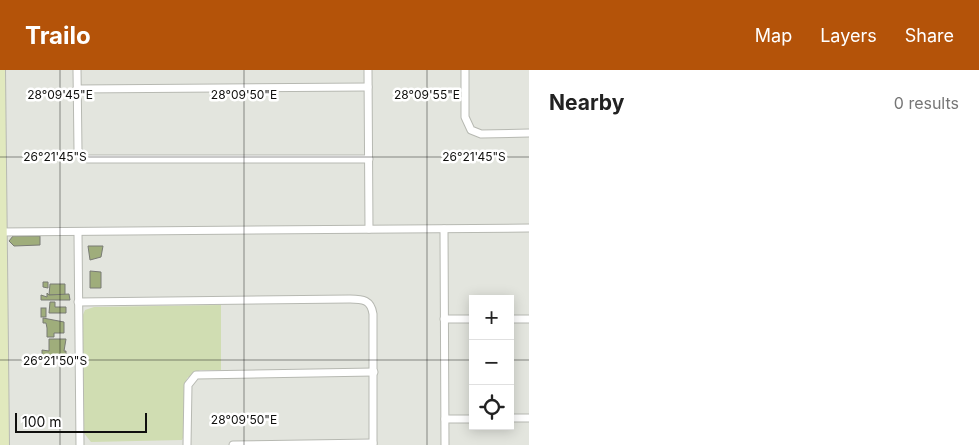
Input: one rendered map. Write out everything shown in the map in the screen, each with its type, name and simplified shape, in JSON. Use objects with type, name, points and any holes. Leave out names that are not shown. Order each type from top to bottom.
[{"type":"main road","points":[[0,70],[4,445]]},
{"type":"street","points":[[77,70],[78,150],[83,157],[88,159],[369,158]]},
{"type":"street","points":[[368,70],[370,229]]},
{"type":"street","points":[[465,70],[465,117],[471,130],[481,134],[529,133]]},
{"type":"street","points":[[77,89],[368,87]]},
{"type":"street","points":[[1,232],[529,228]]},
{"type":"street","points":[[444,229],[445,445]]},
{"type":"street","points":[[78,232],[80,445]]},
{"type":"street","points":[[78,302],[363,300],[368,302],[372,310],[374,372],[373,444],[233,445]]},
{"type":"street","points":[[444,319],[469,319]]},
{"type":"street","points":[[514,319],[529,319]]},
{"type":"street","points":[[187,445],[188,385],[196,375],[374,372]]},
{"type":"street","points":[[514,418],[529,418]]},
{"type":"street","points":[[445,419],[469,419]]},
{"type":"green space","points":[[221,305],[221,370],[200,370],[187,378],[184,390],[184,436],[182,440],[91,442],[83,432],[82,317],[85,310],[94,307]]},
{"type":"building","points":[[13,236],[40,236],[40,245],[14,246],[9,241]]},
{"type":"building","points":[[88,246],[103,246],[101,257],[90,260]]},
{"type":"building","points":[[90,271],[101,272],[101,288],[90,288]]},
{"type":"building","points":[[43,282],[48,282],[48,288],[43,287]]},
{"type":"building","points":[[50,284],[65,284],[65,295],[49,295]]},
{"type":"building","points":[[47,293],[49,295],[69,294],[70,300],[41,300],[41,295],[47,297]]},
{"type":"building","points":[[50,302],[55,302],[55,307],[66,307],[66,313],[49,313]]},
{"type":"building","points":[[41,308],[46,308],[46,317],[41,317]]},
{"type":"building","points":[[43,318],[64,322],[64,333],[54,333],[54,337],[47,337],[46,323],[43,323]]},
{"type":"building","points":[[49,339],[66,339],[64,351],[66,351],[66,355],[42,356],[42,350],[49,351]]}]
